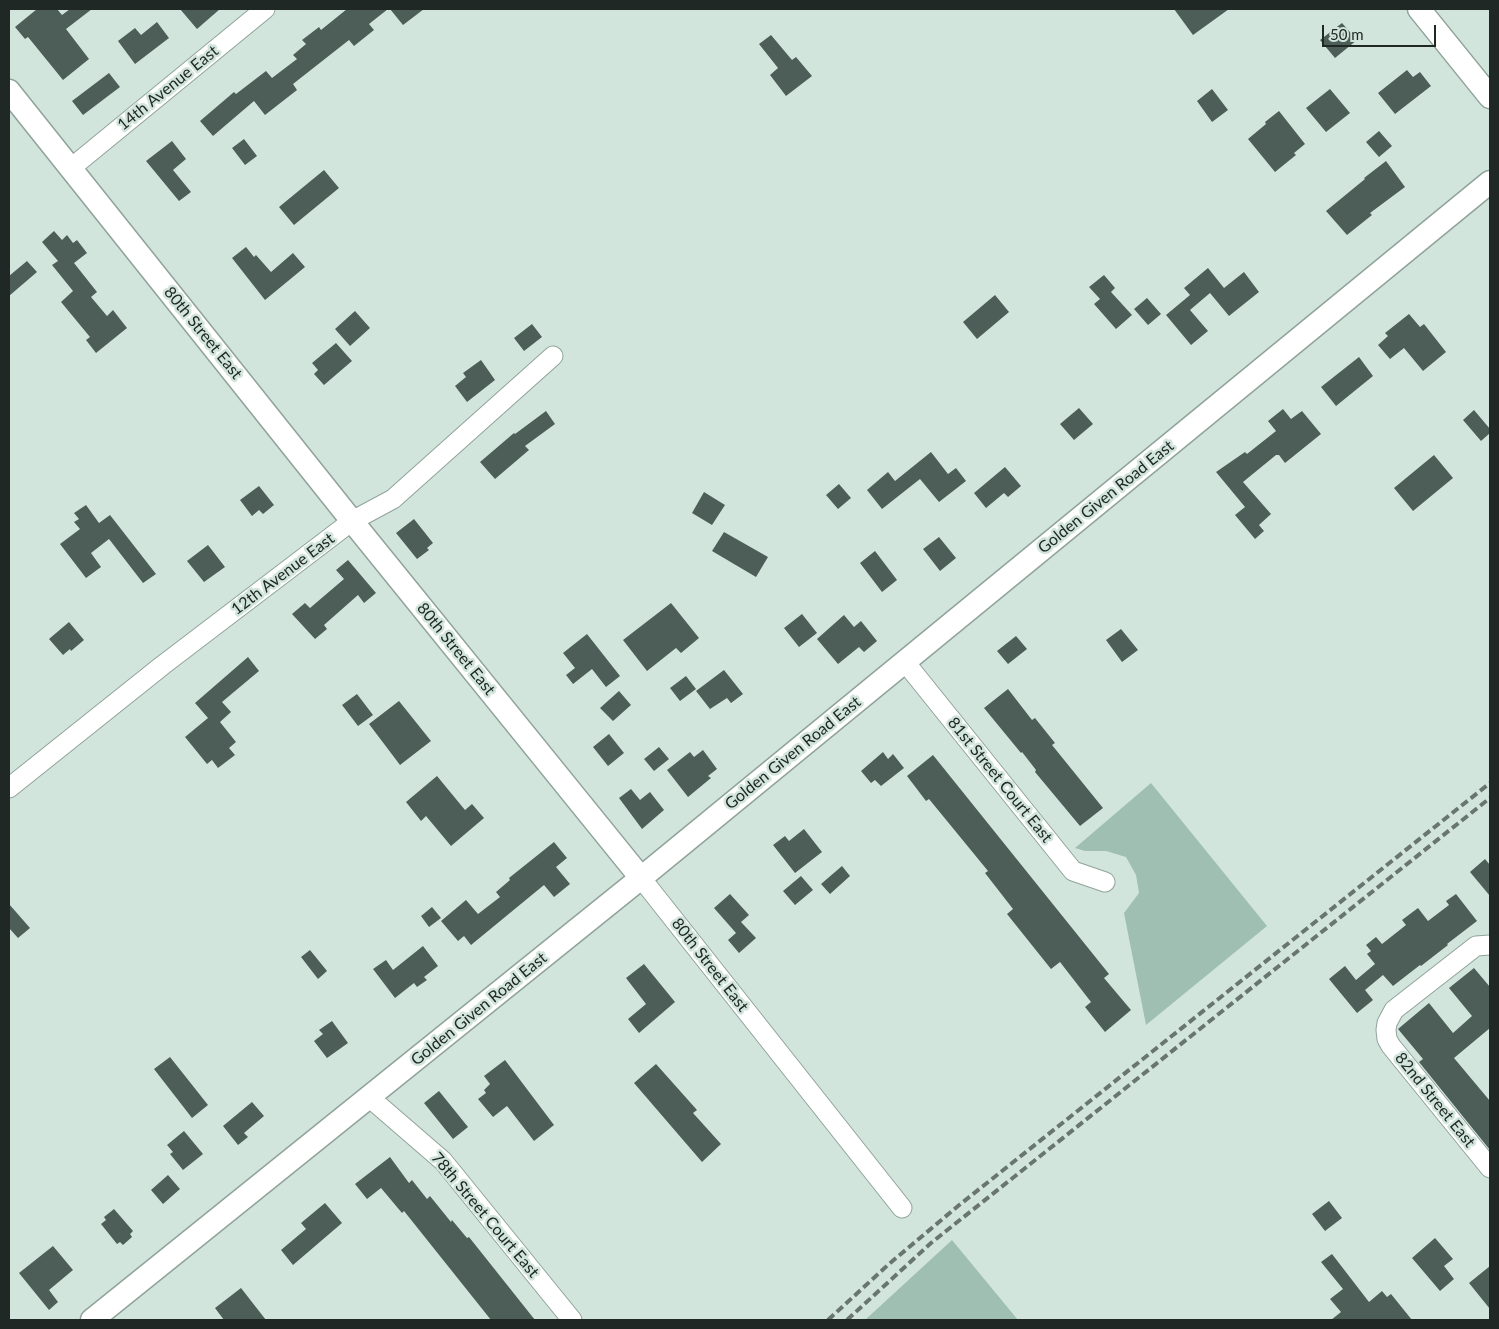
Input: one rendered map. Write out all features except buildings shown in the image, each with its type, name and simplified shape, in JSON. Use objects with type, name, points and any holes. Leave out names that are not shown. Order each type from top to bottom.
[{"type":"street","name":"14th Avenue East","points":[[71,168],[265,9]]},
{"type":"street","points":[[1418,9],[1490,97]]},
{"type":"street","name":"80th Street East","points":[[9,91],[352,521],[641,878],[902,1208]]},
{"type":"street","name":"Golden Given Road East","points":[[92,1320],[641,878],[1490,182]]},
{"type":"street","name":"12th Avenue East","points":[[9,788],[163,665],[352,521],[393,499],[553,356]]},
{"type":"street","name":"81st Street Court East","points":[[905,662],[1073,871],[1105,882]]},
{"type":"street","name":"82nd Street East","points":[[1488,945],[1476,946],[1469,950],[1394,1010],[1386,1023],[1386,1030],[1387,1039],[1392,1046],[1490,1168]]},
{"type":"street","name":"78th Street Court East","points":[[369,1098],[444,1161],[572,1320]]},
{"type":"green space","points":[[1151,783],[1267,926],[1146,1025],[1124,913],[1139,893],[1136,875],[1126,857],[1106,851],[1085,851],[1075,848]]},
{"type":"green space","points":[[952,1240],[1018,1320],[865,1320]]},
{"type":"railway","points":[[828,1320],[889,1264],[958,1206],[1490,783]]},
{"type":"railway","points":[[847,1320],[931,1243],[1490,798]]}]
